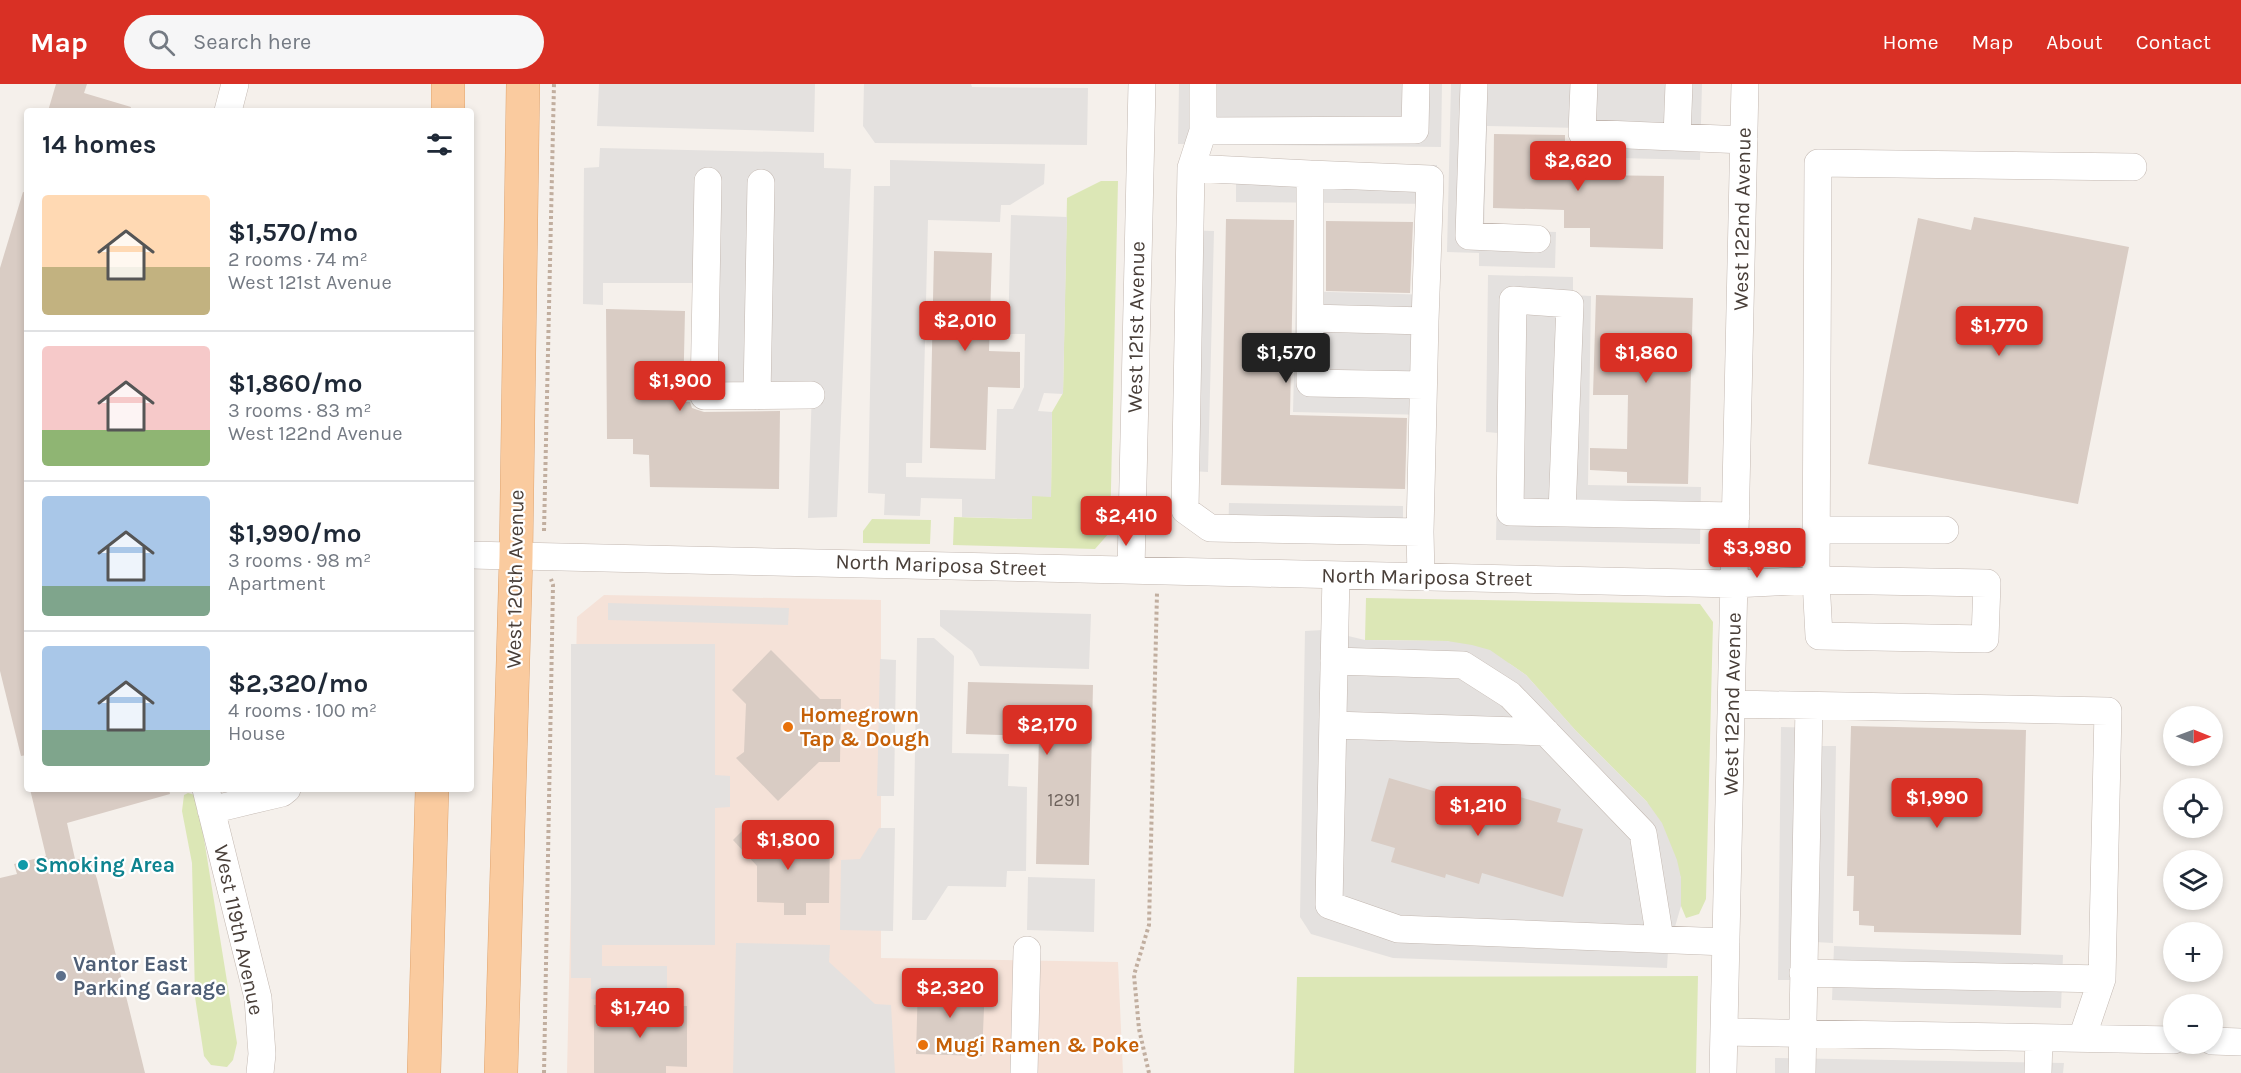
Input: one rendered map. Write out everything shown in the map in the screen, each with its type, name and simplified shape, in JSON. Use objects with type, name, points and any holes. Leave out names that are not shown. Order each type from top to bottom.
[{"type":"main road","points":[[448,84],[448,108]]},
{"type":"main road","name":"West 120th Avenue","points":[[501,1073],[516,557],[523,84]]},
{"type":"main road","points":[[424,1073],[432,792]]},
{"type":"street","points":[[229,108],[235,84]]},
{"type":"street","name":"West 121st Avenue","points":[[1131,570],[1142,84]]},
{"type":"street","points":[[1203,84],[1203,131],[1191,168],[1185,510],[1210,528],[1420,532]]},
{"type":"street","points":[[1203,131],[1415,130],[1416,84]]},
{"type":"street","points":[[1474,84],[1469,236],[1537,239]]},
{"type":"street","points":[[1584,84],[1582,133],[1744,140]]},
{"type":"street","points":[[1677,137],[1679,84]]},
{"type":"street","name":"West 122nd Avenue","points":[[1723,1073],[1745,84]]},
{"type":"street","points":[[1816,580],[1987,583],[1985,639],[1819,636],[1816,580],[1818,163],[2133,167]]},
{"type":"street","points":[[1191,168],[1430,178],[1420,532],[1421,577]]},
{"type":"street","points":[[1310,174],[1310,383],[1424,385]]},
{"type":"street","points":[[708,181],[704,396],[812,395]]},
{"type":"street","points":[[758,396],[761,183]]},
{"type":"street","points":[[1562,513],[1570,304],[1513,300],[1510,512],[1562,513],[1736,516]]},
{"type":"street","points":[[1310,318],[1425,321]]},
{"type":"street","points":[[1816,530],[1945,530]]},
{"type":"street","name":"North Mariposa Street","points":[[474,555],[1734,584],[1816,580]]},
{"type":"street","points":[[1336,575],[1329,905],[1398,929],[1726,942]]},
{"type":"street","points":[[1334,661],[1462,665],[1510,695],[1643,833],[1660,939]]},
{"type":"street","points":[[1732,704],[2108,711],[2102,979],[2082,1038]]},
{"type":"street","points":[[1802,1073],[1809,706]]},
{"type":"street","points":[[1333,725],[1546,732]]},
{"type":"street","points":[[209,799],[283,792]]},
{"type":"street","name":"West 119th Avenue","points":[[209,799],[258,998],[262,1054],[260,1073]]},
{"type":"street","points":[[1024,1073],[1027,950]]},
{"type":"street","points":[[1803,973],[2102,979]]},
{"type":"street","points":[[1724,1032],[2163,1040]]},
{"type":"street","points":[[2038,1073],[2039,1038]]},
{"type":"street","points":[[2223,1041],[2241,1041]]},
{"type":"path","points":[[1149,1073],[1139,1029],[1134,975],[1149,925],[1157,593]]},
{"type":"shaded area","points":[[599,84],[815,84],[814,132],[597,126]]},
{"type":"shaded area","points":[[864,84],[971,84],[972,87],[1088,88],[1087,145],[875,143],[863,126]]},
{"type":"shaded area","points":[[1179,84],[1442,84],[1441,147],[1178,144]]},
{"type":"shaded area","points":[[1451,84],[1702,84],[1700,160],[1578,157],[1579,128],[1487,126],[1484,230],[1556,232],[1555,268],[1479,266],[1479,253],[1447,252]]},
{"type":"shaded area","points":[[600,148],[824,153],[824,168],[851,169],[837,517],[808,518],[812,387],[705,386],[709,283],[603,283],[603,305],[583,304],[584,168],[599,167]]},
{"type":"shaded area","points":[[890,160],[1045,164],[1044,184],[1010,205],[1001,205],[1000,222],[928,220],[922,463],[906,463],[906,477],[995,479],[997,409],[1013,409],[1024,387],[1025,334],[1008,334],[1011,215],[1067,217],[1063,394],[1044,393],[1038,411],[1052,412],[1051,497],[1032,496],[1032,519],[962,517],[962,499],[921,498],[920,516],[884,515],[885,494],[868,493],[874,186],[890,186]]},
{"type":"shaded area","points":[[1236,163],[1437,165],[1436,204],[1236,202]]},
{"type":"shaded area","points":[[1178,230],[1214,231],[1208,472],[1173,470]]},
{"type":"shaded area","points":[[1488,275],[1573,277],[1573,295],[1591,296],[1588,485],[1701,487],[1700,544],[1496,540],[1498,433],[1486,432]]},
{"type":"shaded area","points":[[1296,291],[1432,295],[1429,415],[1293,412]]},
{"type":"shaded area","points":[[1229,503],[1403,506],[1403,543],[1228,540]]},
{"type":"shaded area","points":[[604,595],[881,600],[881,958],[1118,962],[1123,1073],[567,1073],[577,617]]},
{"type":"shaded area","points":[[608,603],[789,608],[788,625],[608,620]]},
{"type":"shaded area","points":[[940,610],[1091,614],[1089,669],[980,666],[972,651],[940,626]]},
{"type":"shaded area","points":[[1323,630],[1365,640],[1447,641],[1472,645],[1490,650],[1526,675],[1576,731],[1647,802],[1662,823],[1677,860],[1681,878],[1681,906],[1668,951],[1667,968],[1393,958],[1311,934],[1300,917],[1305,631]]},
{"type":"shaded area","points":[[917,638],[934,638],[954,656],[952,753],[1009,754],[1008,786],[1027,787],[1026,871],[1007,871],[1006,887],[948,886],[926,920],[912,920]]},
{"type":"shaded area","points":[[571,644],[715,644],[715,775],[730,776],[730,807],[715,808],[715,945],[602,945],[602,966],[667,966],[667,1000],[591,999],[591,978],[571,978]]},
{"type":"shaded area","points":[[880,659],[896,660],[894,796],[877,796]]},
{"type":"shaded area","points":[[1781,727],[1820,728],[1820,746],[1836,746],[1833,943],[1815,942],[1792,980],[1778,980]]},
{"type":"shaded area","points":[[879,828],[895,828],[893,931],[840,930],[841,860],[860,859]]},
{"type":"shaded area","points":[[1028,877],[1095,879],[1094,932],[1027,930]]},
{"type":"shaded area","points":[[736,943],[830,945],[829,962],[875,1004],[891,1005],[895,1073],[733,1073]]},
{"type":"shaded area","points":[[1834,946],[2063,955],[2061,1008],[1832,1000]]},
{"type":"shaded area","points":[[1775,1058],[2064,1063],[2063,1073],[1775,1073]]},
{"type":"green space","points":[[1101,181],[1118,181],[1110,532],[1095,549],[953,545],[954,517],[1031,519],[1032,496],[1051,496],[1052,412],[1063,393],[1067,198]]},
{"type":"green space","points":[[872,519],[931,520],[930,544],[863,543],[863,531]]},
{"type":"green space","points":[[1366,598],[1700,604],[1713,622],[1706,899],[1699,914],[1686,918],[1681,906],[1681,878],[1647,802],[1576,731],[1526,675],[1510,664],[1447,641],[1365,640]]},
{"type":"green space","points":[[188,793],[195,795],[199,808],[237,1043],[233,1060],[227,1067],[211,1065],[204,1056],[195,997],[192,863],[182,811],[184,795]]},
{"type":"green space","points":[[1698,976],[1696,1073],[1294,1073],[1297,977]]},
{"type":"building","points":[[56,84],[87,84],[84,93],[131,107],[131,108],[49,108]]},
{"type":"building","points":[[1494,134],[1565,135],[1565,161],[1591,161],[1591,175],[1664,176],[1663,249],[1590,247],[1590,228],[1564,228],[1564,210],[1493,208]]},
{"type":"building","points":[[24,192],[24,756],[21,756],[0,671],[0,268]]},
{"type":"building","points":[[1974,217],[2129,247],[2078,504],[1868,464],[1918,218],[1971,230]]},
{"type":"building","points":[[1226,219],[1294,220],[1290,415],[1407,418],[1405,489],[1221,485]]},
{"type":"building","points":[[1326,221],[1413,222],[1410,293],[1326,291]]},
{"type":"building","points":[[934,251],[992,253],[989,351],[1020,352],[1020,388],[988,387],[986,450],[930,448]]},
{"type":"building","points":[[1596,295],[1693,298],[1688,484],[1627,483],[1627,472],[1590,470],[1590,448],[1627,449],[1628,395],[1593,395]]},
{"type":"building","points":[[606,309],[685,311],[683,402],[690,402],[692,408],[704,412],[780,411],[779,489],[650,487],[649,455],[633,454],[633,439],[607,439]]},
{"type":"building","points":[[771,650],[820,699],[841,699],[840,762],[819,762],[778,801],[736,758],[744,752],[746,704],[732,690]]},
{"type":"building","points":[[968,682],[1093,685],[1089,865],[1036,864],[1039,736],[966,734]]},
{"type":"building","points":[[1851,726],[2026,730],[2021,935],[1874,932],[1874,926],[1859,925],[1859,911],[1853,911],[1854,876],[1847,876]]},
{"type":"building","points":[[1389,778],[1468,801],[1471,788],[1505,798],[1506,793],[1561,809],[1557,822],[1583,829],[1563,897],[1482,873],[1479,884],[1446,874],[1445,878],[1391,862],[1395,848],[1371,841]]},
{"type":"building","name":"Vantor East Parking Garage","points":[[31,792],[170,792],[170,794],[67,823],[75,859],[92,864],[97,879],[145,1073],[0,1073],[0,878],[17,874],[14,864],[46,856]]},
{"type":"building","points":[[751,822],[770,842],[830,843],[829,903],[806,903],[806,915],[784,915],[784,903],[757,902],[757,866],[733,840]]},
{"type":"building","points":[[918,983],[985,985],[982,1056],[916,1054]]},
{"type":"building","points":[[594,1005],[687,1006],[687,1067],[666,1066],[666,1073],[594,1073]]},
{"type":"place","name":"Homegrown Tap & Dough","points":[[788,727]]},
{"type":"place","name":"Smoking Area","points":[[23,865]]},
{"type":"place","name":"Vantor East Parking Garage","points":[[61,976]]},
{"type":"place","name":"Mugi Ramen & Poke","points":[[923,1045]]}]
